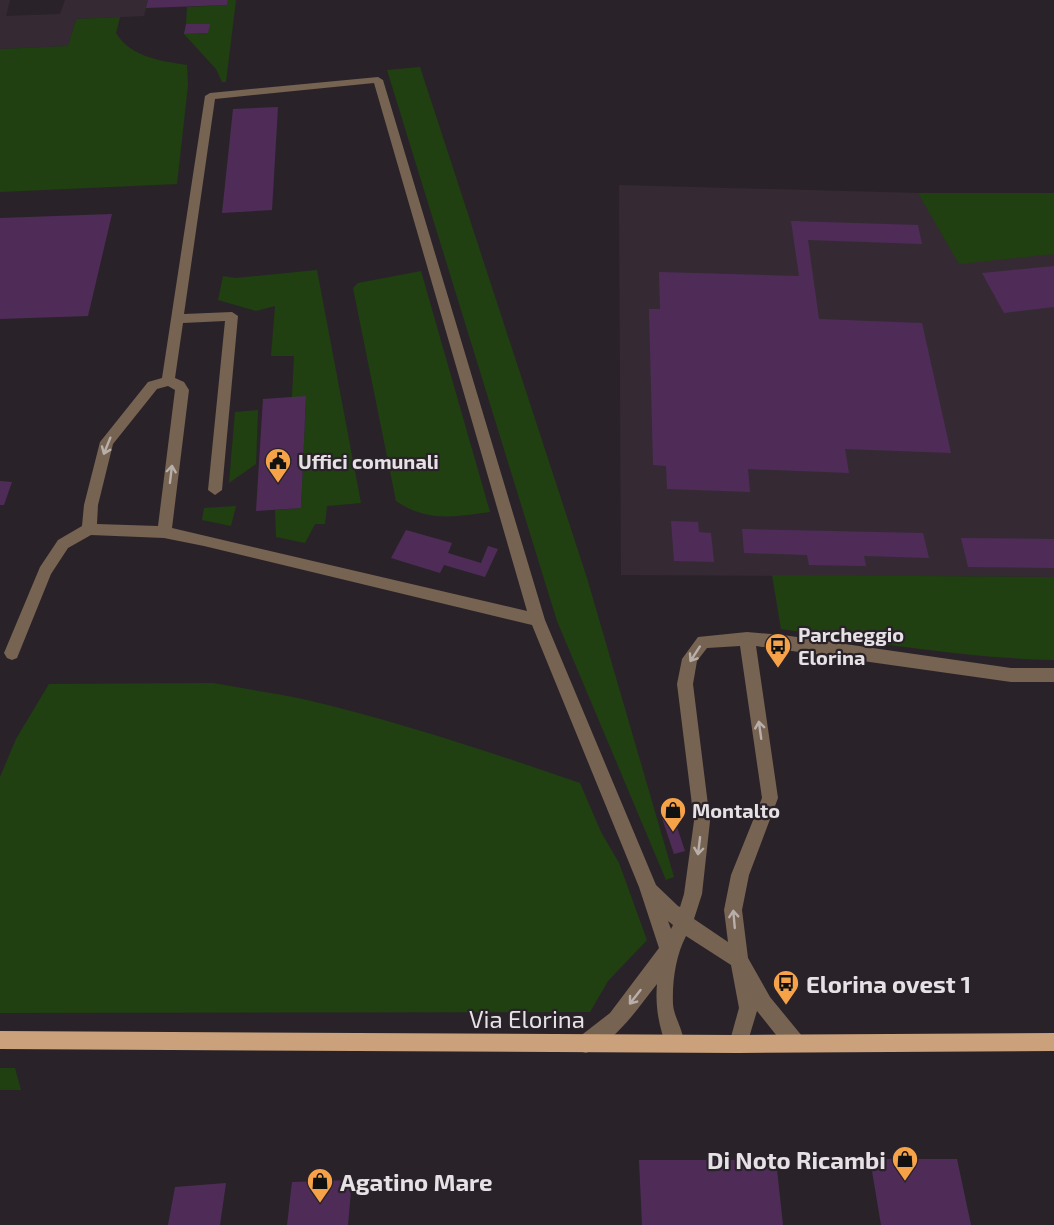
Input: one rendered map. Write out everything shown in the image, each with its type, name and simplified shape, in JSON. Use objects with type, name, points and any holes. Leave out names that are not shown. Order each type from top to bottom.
[{"type":"main road","name":"Via Elorina","points":[[0,1040],[586,1044],[1054,1042]]},
{"type":"street","points":[[168,381],[210,96],[378,81],[537,620],[648,887],[669,950],[664,1006],[675,1043]]},
{"type":"street","points":[[178,319],[232,316],[215,490]]},
{"type":"street","points":[[89,529],[91,505],[107,442],[153,385],[168,381],[179,385],[182,390],[164,532]]},
{"type":"street","points":[[12,653],[45,571],[63,544],[89,529],[164,532],[216,542],[537,620]]},
{"type":"street","points":[[738,1044],[748,1008],[733,910],[740,875],[770,798],[747,639]]},
{"type":"street","points":[[586,1044],[617,1020],[652,975],[683,924],[693,894],[702,821],[685,684],[690,659],[703,642],[747,639],[815,646],[1011,675],[1054,675]]},
{"type":"street","points":[[648,887],[669,913],[739,960],[763,1004],[795,1043]]},
{"type":"shaded area","points":[[0,0],[10,0],[6,16],[60,14],[65,0],[148,0],[144,16],[76,19],[68,46],[0,49]]},
{"type":"shaded area","points":[[619,185],[918,193],[1054,193],[1054,577],[621,575]]},
{"type":"green space","points":[[228,0],[236,0],[226,82],[222,82],[216,69],[184,34],[207,33],[209,24],[186,24],[187,7],[227,5]]},
{"type":"green space","points":[[120,17],[116,33],[129,48],[167,62],[187,65],[188,85],[177,184],[0,192],[0,49],[68,46],[76,19]]},
{"type":"green space","points":[[420,67],[587,578],[674,877],[666,880],[557,621],[387,70]]},
{"type":"green space","points":[[918,193],[1054,193],[1054,254],[959,264]]},
{"type":"green space","points":[[317,270],[361,503],[327,506],[325,524],[315,524],[305,543],[276,537],[275,510],[301,508],[306,397],[292,397],[294,356],[271,356],[275,306],[256,311],[218,300],[223,276],[235,278]]},
{"type":"green space","points":[[421,271],[490,512],[453,516],[430,515],[407,508],[396,501],[353,288],[358,283]]},
{"type":"green space","points":[[258,410],[256,464],[229,483],[235,412]]},
{"type":"green space","points":[[236,506],[231,526],[202,520],[204,508]]},
{"type":"green space","points":[[772,575],[1054,577],[1054,660],[951,653],[781,629]]},
{"type":"green space","points":[[213,683],[295,698],[376,718],[580,783],[601,832],[619,863],[647,940],[608,981],[590,1012],[0,1013],[0,777],[16,739],[49,684]]},
{"type":"green space","points":[[0,1068],[15,1068],[21,1090],[0,1090]]},
{"type":"building","points":[[148,0],[228,0],[227,5],[146,8]]},
{"type":"building","points":[[186,24],[210,24],[208,33],[184,34]]},
{"type":"building","points":[[278,107],[272,210],[222,213],[233,109]]},
{"type":"building","points":[[112,214],[88,316],[0,319],[0,218]]},
{"type":"building","points":[[791,221],[918,225],[922,244],[808,240],[819,319],[922,323],[951,453],[845,449],[849,473],[748,469],[750,492],[667,489],[666,466],[653,465],[649,309],[660,309],[659,272],[799,276]]},
{"type":"building","points":[[1054,266],[1054,307],[1004,313],[982,273]]},
{"type":"building","points":[[306,396],[301,508],[256,511],[263,399]]},
{"type":"building","points":[[0,481],[12,482],[4,505],[0,505]]},
{"type":"building","points":[[671,521],[698,522],[699,532],[711,533],[714,562],[674,561]]},
{"type":"building","points":[[742,529],[923,533],[929,558],[864,556],[866,566],[809,565],[807,555],[744,553]]},
{"type":"building","points":[[406,530],[452,543],[448,553],[481,563],[488,546],[498,549],[485,577],[444,565],[440,573],[391,558]]},
{"type":"building","points":[[961,538],[1054,539],[1054,568],[968,567]]},
{"type":"building","name":"Montalto","points":[[672,812],[685,851],[674,854],[661,815]]},
{"type":"building","points":[[870,1159],[957,1159],[971,1225],[881,1225]]},
{"type":"building","points":[[639,1160],[776,1160],[783,1225],[642,1225]]},
{"type":"building","name":"Agatino Mare","points":[[352,1180],[348,1225],[287,1225],[292,1182]]},
{"type":"building","points":[[226,1183],[220,1225],[168,1225],[175,1187]]},
{"type":"place","name":"Uffici comunali","points":[[278,484]]},
{"type":"place","name":"Parcheggio Elorina","points":[[778,669]]},
{"type":"place","name":"Montalto","points":[[673,833]]},
{"type":"place","name":"Elorina ovest 1","points":[[786,1006]]},
{"type":"place","name":"Di Noto Ricambi","points":[[905,1182]]},
{"type":"place","name":"Agatino Mare","points":[[320,1204]]}]
